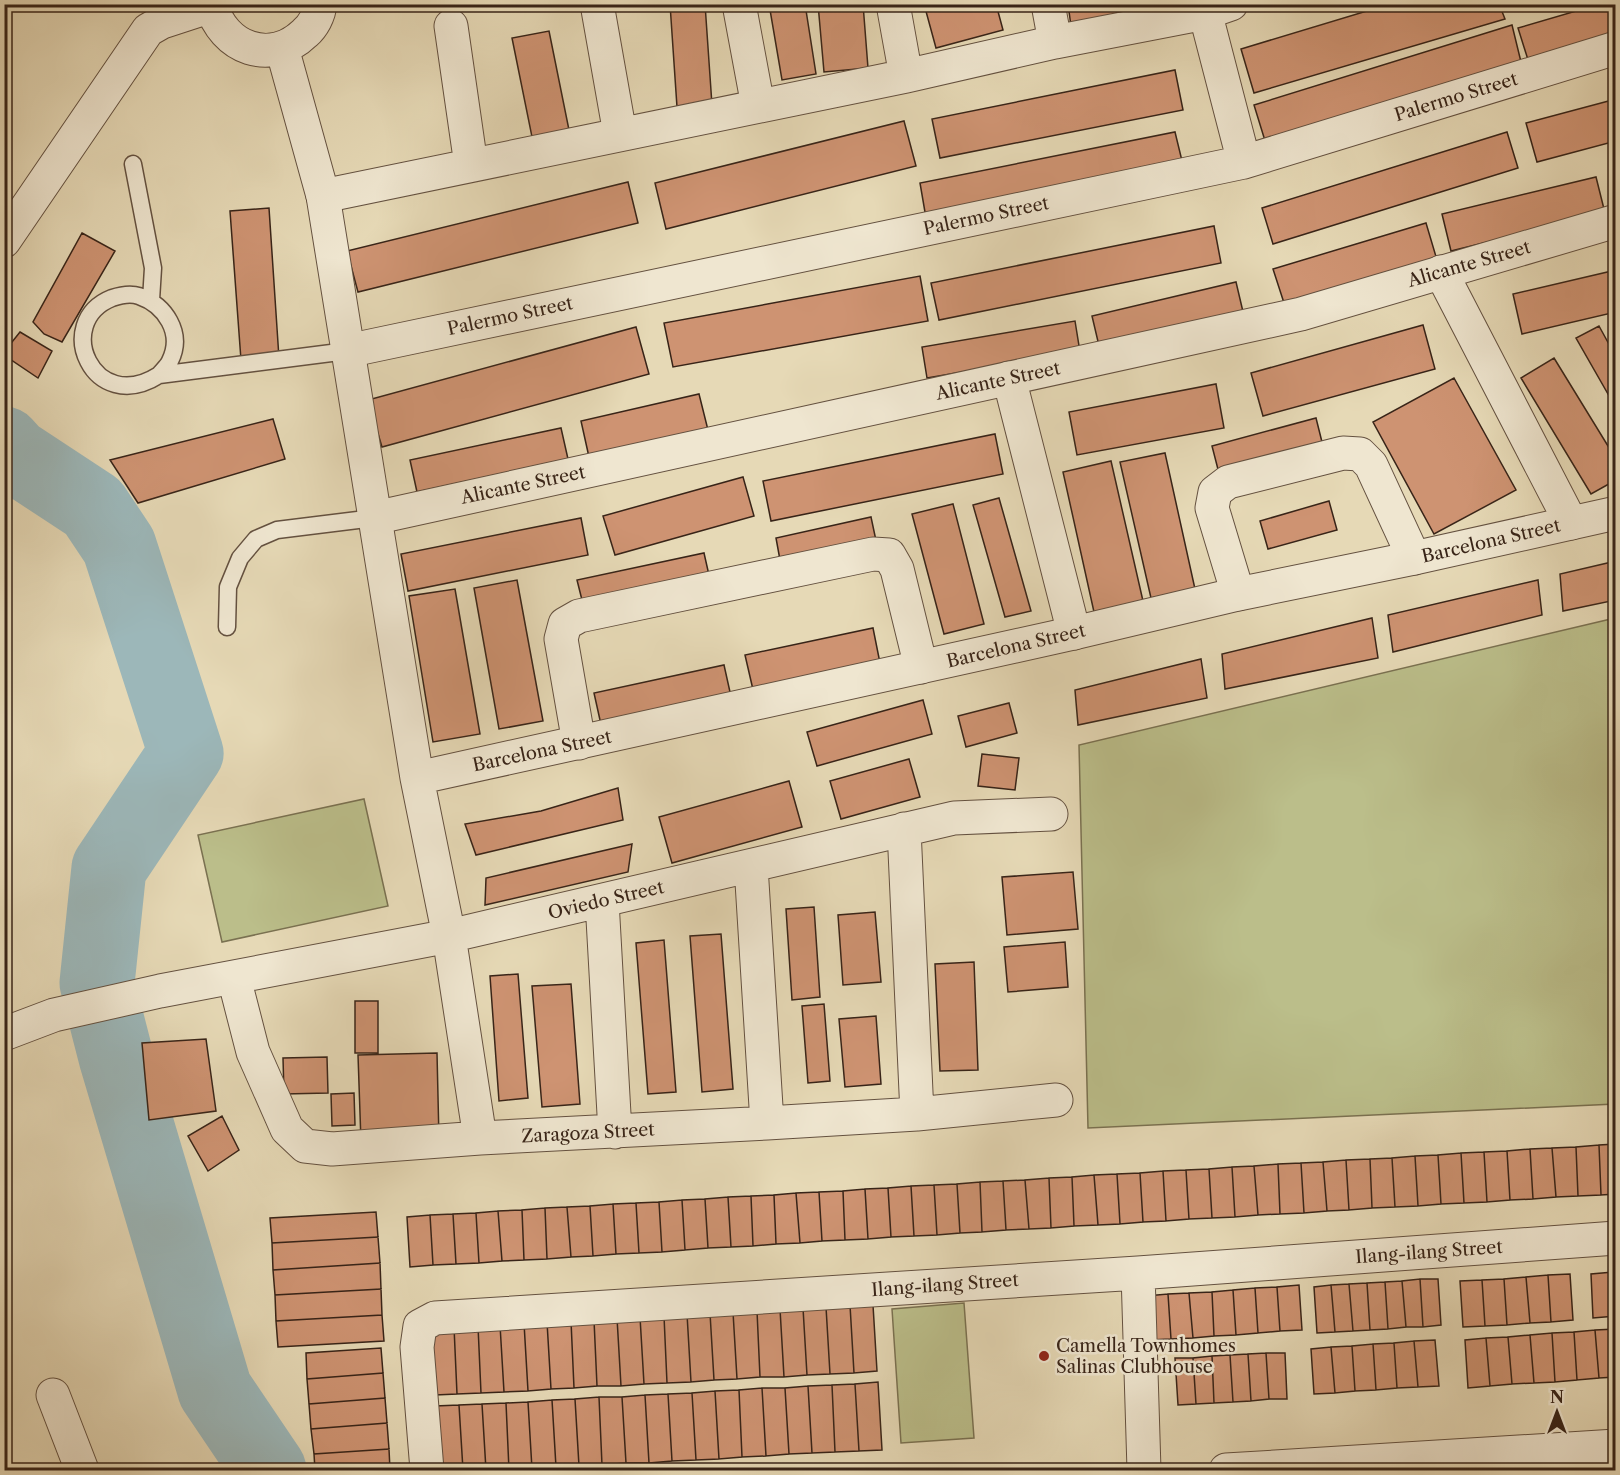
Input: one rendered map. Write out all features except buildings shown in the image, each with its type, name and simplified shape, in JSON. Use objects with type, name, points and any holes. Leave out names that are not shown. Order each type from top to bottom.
[{"type":"street","points":[[4,240],[148,30],[162,22],[211,5],[218,23],[230,38],[245,47],[263,51],[282,48],[298,40],[312,27],[320,11],[320,4]]},
{"type":"street","points":[[597,4],[620,134]]},
{"type":"street","points":[[739,4],[758,105]]},
{"type":"street","points":[[892,4],[906,76]]},
{"type":"street","points":[[1048,4],[1056,42]]},
{"type":"street","points":[[323,196],[906,76],[1213,7],[1244,162]]},
{"type":"street","points":[[452,26],[471,165]]},
{"type":"street","points":[[282,48],[323,196],[417,778],[449,936],[480,1138]]},
{"type":"street","name":"Palermo Street","points":[[347,351],[1244,162],[1616,48]]},
{"type":"street","name":"Alicante Street","points":[[374,518],[1301,314],[1616,221]]},
{"type":"street","points":[[1441,273],[1571,523]]},
{"type":"street","points":[[1009,378],[1074,633]]},
{"type":"street","points":[[1238,594],[1212,507],[1215,492],[1228,482],[1343,453],[1360,454],[1371,465],[1414,558]]},
{"type":"street","name":"Barcelona Street","points":[[417,778],[1074,633],[1238,594],[1616,513]]},
{"type":"street","points":[[579,742],[561,639],[565,624],[579,616],[873,554],[889,555],[897,569],[921,667]]},
{"type":"street","name":"Oviedo Street","points":[[4,1034],[54,1015],[160,991],[449,936],[954,818],[1052,814]]},
{"type":"street","points":[[904,829],[917,1114]]},
{"type":"street","points":[[751,866],[767,1123]]},
{"type":"street","points":[[602,901],[615,1132]]},
{"type":"street","name":"Zaragoza Street","points":[[234,978],[253,1052],[287,1129],[305,1146],[332,1149],[480,1138],[917,1114],[1056,1100]]},
{"type":"street","name":"Ilang-ilang Street","points":[[427,1470],[417,1347],[420,1326],[435,1318],[1138,1273],[1616,1238]]},
{"type":"street","points":[[1138,1273],[1144,1470]]},
{"type":"street","points":[[53,1395],[82,1470]]},
{"type":"street","points":[[1226,1470],[1616,1446]]},
{"type":"lane","points":[[133,164],[153,268],[151,300]]},
{"type":"lane","points":[[134,294],[151,300],[164,311],[173,327],[175,344],[170,361],[159,375],[146,383],[131,387],[101,378],[90,367],[84,353],[82,337],[86,323],[94,310],[105,301],[119,295],[134,294]]},
{"type":"lane","points":[[159,375],[347,351]]},
{"type":"lane","points":[[227,627],[228,586],[240,558],[256,539],[277,530],[374,518]]},
{"type":"green space","points":[[1615,618],[1615,1104],[1088,1128],[1079,745]]},
{"type":"green space","points":[[364,799],[388,906],[222,942],[198,835]]},
{"type":"green space","points":[[964,1303],[974,1438],[901,1443],[892,1309]]},
{"type":"waterway","points":[[4,444],[14,455],[93,507],[119,546],[186,753],[109,868],[97,983],[116,1057],[215,1390],[269,1470]]},
{"type":"place","name":"Camella Townhomes Salinas Clubhouse","points":[[1044,1356]]}]
